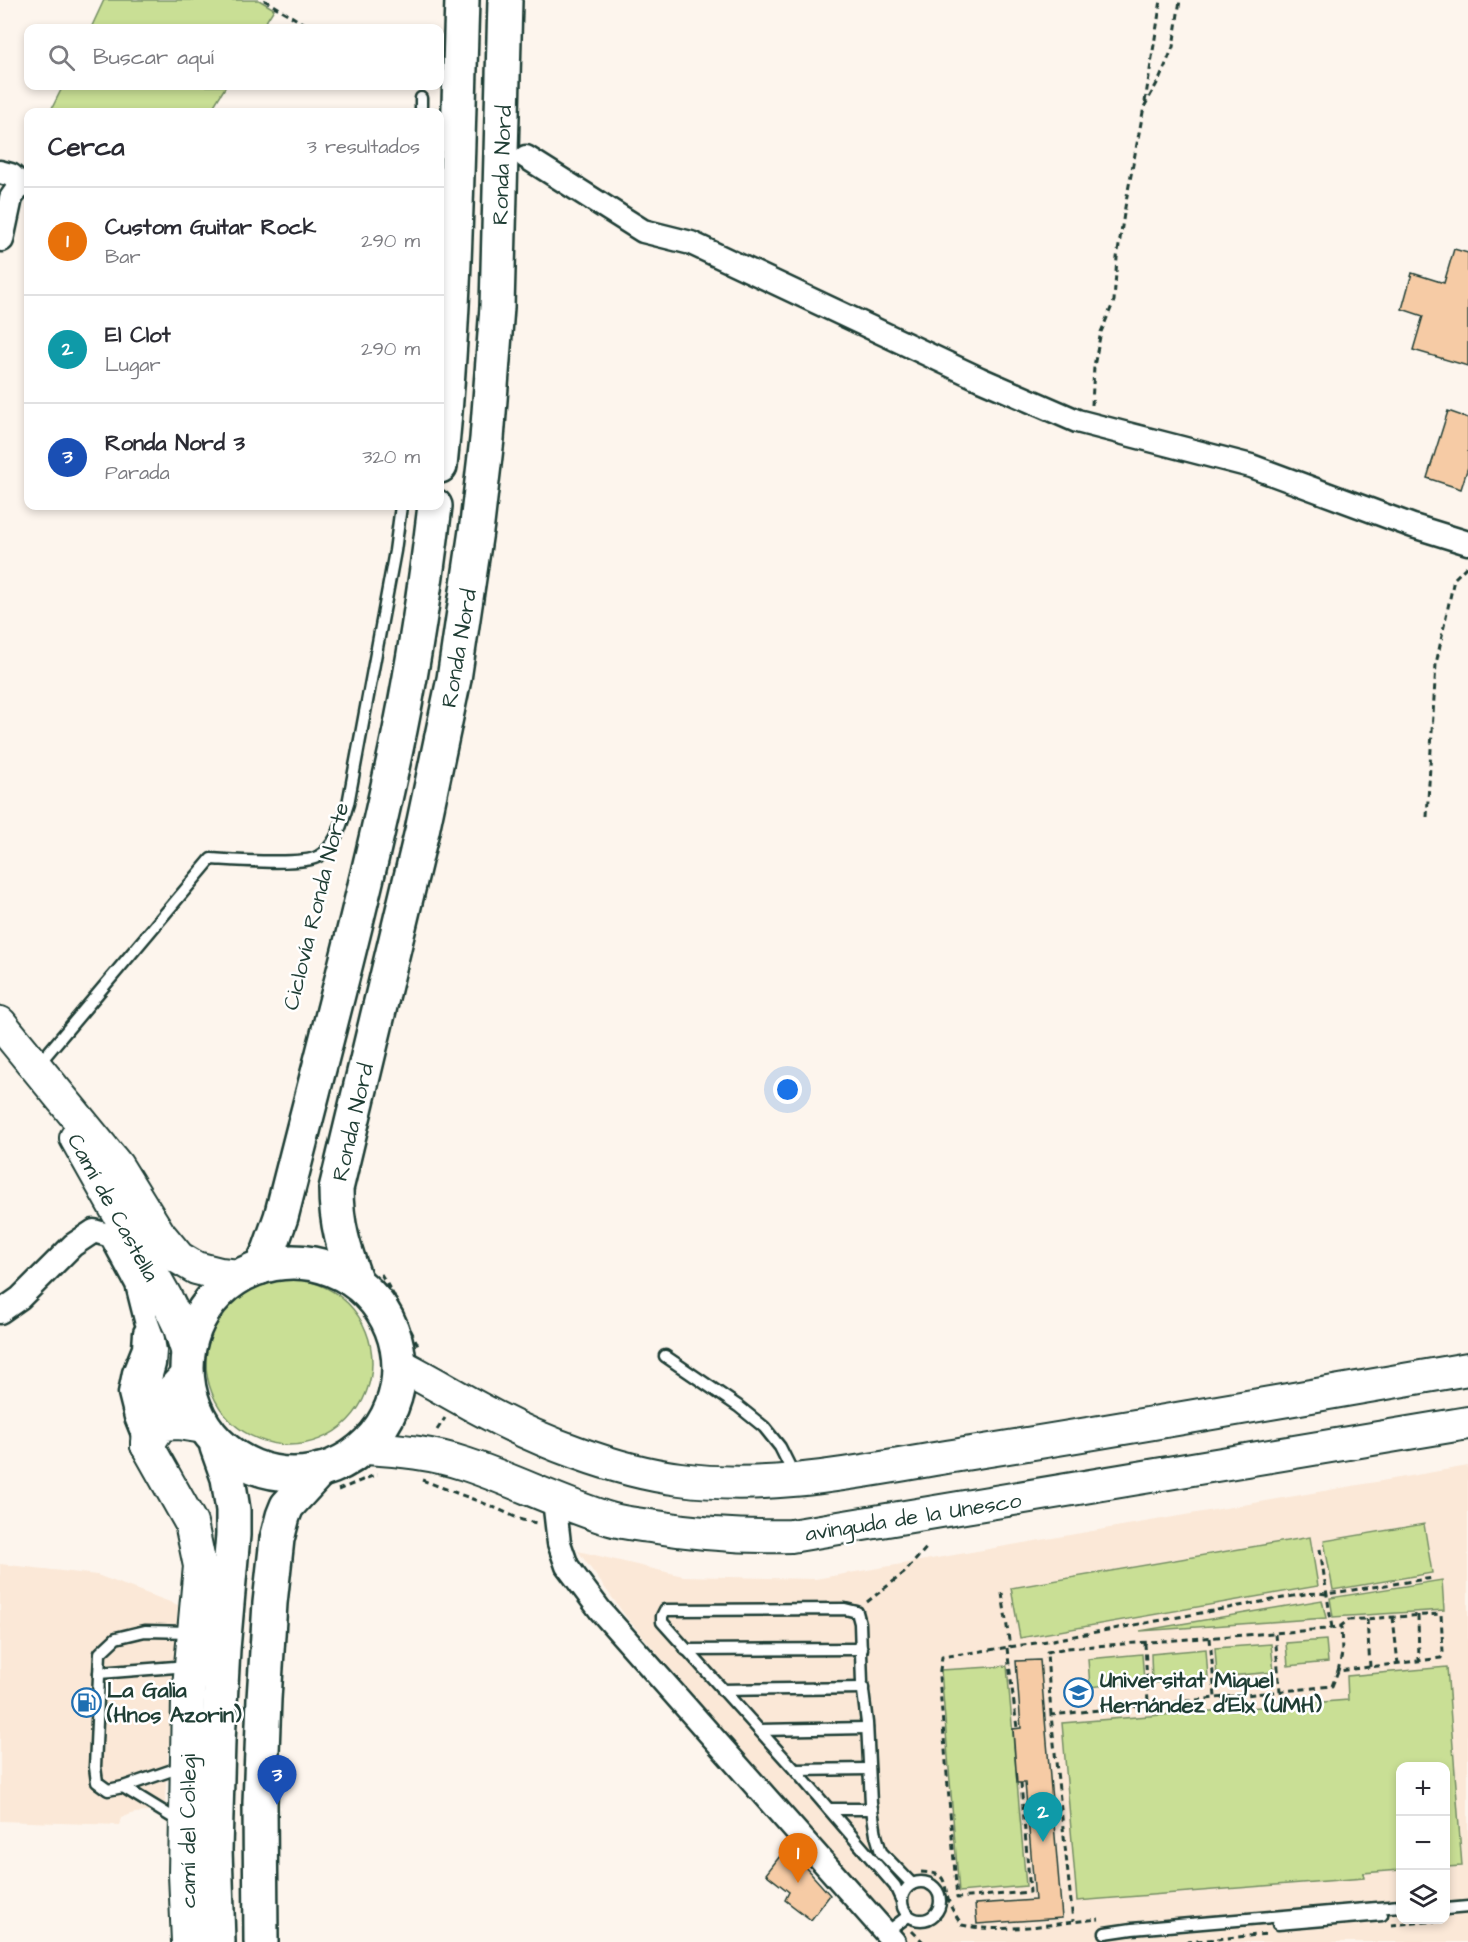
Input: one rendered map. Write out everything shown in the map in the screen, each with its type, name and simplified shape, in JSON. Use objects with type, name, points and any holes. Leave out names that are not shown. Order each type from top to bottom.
[{"type":"main road","name":"Ronda Nord","points":[[444,424],[455,220],[462,0]]},
{"type":"main road","name":"Ronda Nord","points":[[356,1282],[337,1223],[336,1189],[420,842],[438,758],[454,679],[480,503],[497,307],[505,0]]},
{"type":"main road","name":"Ronda Nord","points":[[250,1271],[269,1251],[281,1217],[368,872],[402,718],[422,606],[434,510]]},
{"type":"main road","name":"Camí de Castella","points":[[0,1023],[117,1166],[159,1234],[179,1258],[196,1268],[220,1274],[250,1271]]},
{"type":"main road","name":"Camí de Castella","points":[[37,1066],[179,1325],[181,1374]]},
{"type":"main road","points":[[147,1445],[148,1423],[181,1374],[194,1328],[213,1294],[250,1271],[269,1264],[313,1265],[356,1282],[379,1306],[390,1328],[400,1365],[400,1380],[373,1461],[348,1458],[327,1481],[287,1506],[278,1539],[270,1603],[264,1699],[260,1803],[261,1942]]},
{"type":"main road","points":[[400,1365],[479,1409],[557,1446],[617,1465],[678,1479],[736,1484],[797,1480],[1032,1443],[1468,1369]]},
{"type":"main road","points":[[181,1374],[198,1418],[210,1437],[228,1478],[233,1510],[218,1741],[215,1851],[218,1942]]},
{"type":"main road","points":[[147,1445],[161,1424],[178,1423],[210,1437],[240,1463],[267,1472],[294,1474],[327,1481]]},
{"type":"main road","name":"avinguda de la Unesco","points":[[373,1461],[413,1451],[463,1463],[546,1512],[680,1531],[741,1537],[791,1536],[1468,1423]]},
{"type":"main road","name":"camí del Col·legi","points":[[147,1445],[191,1523],[200,1566],[188,1698],[185,1874],[188,1942]]},
{"type":"street","points":[[526,157],[644,231],[691,243],[980,379],[1077,420],[1251,466],[1413,526],[1468,543]]},
{"type":"street","points":[[0,172],[24,184]]},
{"type":"street","points":[[2,240],[11,198],[24,186]]},
{"type":"street","points":[[0,1312],[20,1298],[73,1245],[94,1231],[111,1236],[137,1284],[155,1351],[149,1382],[150,1392],[157,1397],[181,1374]]},
{"type":"street","points":[[146,1320],[144,1348],[134,1373],[130,1393],[147,1445]]},
{"type":"street","points":[[546,1512],[567,1566],[600,1610],[890,1937]]},
{"type":"lane","points":[[421,98],[421,108]]},
{"type":"lane","points":[[37,1066],[211,859],[288,862],[318,857],[337,836],[350,792],[395,551],[400,510]]},
{"type":"lane","points":[[665,1356],[738,1406],[764,1427],[780,1447],[797,1480]]},
{"type":"lane","points":[[901,1899],[904,1890],[920,1881],[936,1888],[940,1895],[940,1904],[932,1918],[916,1920],[908,1916],[902,1908],[895,1886],[830,1809],[662,1622],[665,1610],[845,1609],[857,1612],[860,1623],[872,1809],[876,1836],[881,1852],[912,1884]]},
{"type":"lane","points":[[187,1765],[108,1790],[97,1782],[95,1767],[100,1653],[116,1638],[145,1631],[194,1633]]},
{"type":"lane","points":[[686,1650],[862,1649]]},
{"type":"lane","points":[[99,1673],[191,1666]]},
{"type":"lane","points":[[722,1689],[863,1688]]},
{"type":"lane","points":[[759,1730],[867,1728]]},
{"type":"lane","points":[[795,1770],[869,1769]]},
{"type":"lane","points":[[123,1787],[186,1826]]},
{"type":"lane","points":[[830,1809],[872,1809]]},
{"type":"lane","points":[[1450,1902],[1468,1901]]},
{"type":"lane","points":[[1396,1906],[1132,1929],[1108,1935],[1396,1913]]},
{"type":"lane","points":[[1450,1909],[1468,1907]]},
{"type":"lane","points":[[890,1937],[908,1916]]},
{"type":"path","points":[[264,0],[304,24]]},
{"type":"path","points":[[1091,424],[1094,366],[1101,332],[1114,301],[1117,258],[1161,0]]},
{"type":"path","points":[[1144,107],[1173,47],[1179,0]]},
{"type":"path","points":[[1427,817],[1436,664],[1454,579],[1468,565]]},
{"type":"path","points":[[327,1481],[373,1461]]},
{"type":"path","points":[[420,1479],[522,1520],[546,1512]]},
{"type":"path","points":[[861,1606],[904,1573],[928,1546]]},
{"type":"path","points":[[1320,1549],[1332,1628]]},
{"type":"path","points":[[1021,1783],[1030,1892],[957,1898],[940,1666],[942,1657],[1305,1594],[1326,1594],[1433,1578]]},
{"type":"path","points":[[1002,1593],[1017,1728]]},
{"type":"path","points":[[1072,1921],[1047,1652],[1067,1648],[1275,1634],[1332,1628],[1341,1626],[1348,1620],[1440,1614],[1443,1652],[1441,1658],[1338,1671]]},
{"type":"path","points":[[1418,1615],[1419,1661]]},
{"type":"path","points":[[1393,1617],[1398,1664]]},
{"type":"path","points":[[1367,1619],[1370,1667]]},
{"type":"path","points":[[1052,1715],[1332,1686],[1342,1654],[1341,1626]]},
{"type":"path","points":[[1275,1634],[1280,1691]]},
{"type":"path","points":[[1210,1638],[1215,1697]]},
{"type":"path","points":[[1145,1643],[1148,1704]]},
{"type":"path","points":[[918,1872],[932,1872],[940,1876],[946,1885],[953,1912],[962,1925],[977,1928],[1098,1919]]},
{"type":"shaded area","name":"Universitat Miguel Hernández d'Elx (UMH)","points":[[1468,1466],[1468,1942],[904,1942],[627,1618],[578,1551],[683,1576],[815,1579]]},
{"type":"shaded area","name":"La Galia (Hnos Azorin)","points":[[0,1564],[97,1575],[178,1605],[165,1800],[168,1824],[158,1814],[148,1812],[134,1813],[121,1818],[119,1825],[0,1821]]},
{"type":"green space","points":[[104,0],[259,0],[274,9],[265,24],[93,24]]},
{"type":"green space","points":[[61,90],[224,90],[212,108],[52,108]]},
{"type":"green space","points":[[289,1279],[321,1286],[335,1293],[347,1304],[358,1316],[365,1330],[372,1362],[365,1394],[358,1408],[347,1420],[335,1431],[321,1438],[289,1445],[257,1438],[243,1431],[231,1420],[220,1408],[213,1394],[206,1362],[213,1330],[220,1316],[231,1304],[243,1293],[257,1286]]},
{"type":"green space","points":[[1424,1524],[1432,1573],[1333,1590],[1324,1541]]},
{"type":"green space","points":[[1310,1537],[1318,1586],[1020,1638],[1011,1588]]},
{"type":"green space","points":[[1442,1580],[1444,1610],[1333,1617],[1330,1598]]},
{"type":"green space","points":[[1322,1600],[1326,1618],[1140,1631]]},
{"type":"green space","points":[[1326,1640],[1328,1662],[1288,1666],[1286,1643]]},
{"type":"green space","points":[[1271,1644],[1274,1672],[1217,1677],[1215,1648]]},
{"type":"green space","points":[[1206,1649],[1208,1678],[1152,1683],[1151,1654]]},
{"type":"green space","points":[[1142,1654],[1144,1681],[1090,1687],[1088,1659]]},
{"type":"green space","points":[[1007,1666],[1026,1886],[959,1892],[941,1670]]},
{"type":"green space","points":[[1447,1667],[1462,1866],[1450,1867],[1450,1762],[1396,1762],[1396,1870],[1363,1873],[1364,1878],[1077,1901],[1062,1723],[1348,1700],[1347,1676]]},
{"type":"building","points":[[1454,249],[1468,253],[1468,366],[1413,350],[1423,316],[1402,309],[1412,273],[1444,283]]},
{"type":"building","points":[[1448,411],[1468,418],[1468,467],[1461,489],[1427,478]]},
{"type":"building","points":[[1040,1660],[1062,1918],[977,1924],[975,1904],[1035,1900],[1025,1783],[1017,1783],[1013,1729],[1021,1728],[1016,1661]]},
{"type":"building","points":[[787,1847],[830,1895],[811,1920],[785,1900],[789,1892],[766,1874]]},
{"type":"place","name":"Universitat Miguel Hernández d'Elx (UMH)","points":[[1079,1692]]},
{"type":"place","name":"La Galia (Hnos Azorin)","points":[[86,1702]]},
{"type":"place","name":"Ronda Nord 3","points":[[277,1805]]},
{"type":"place","name":"El Clot","points":[[1043,1842]]},
{"type":"place","name":"Custom Guitar Rock","points":[[798,1883]]}]
